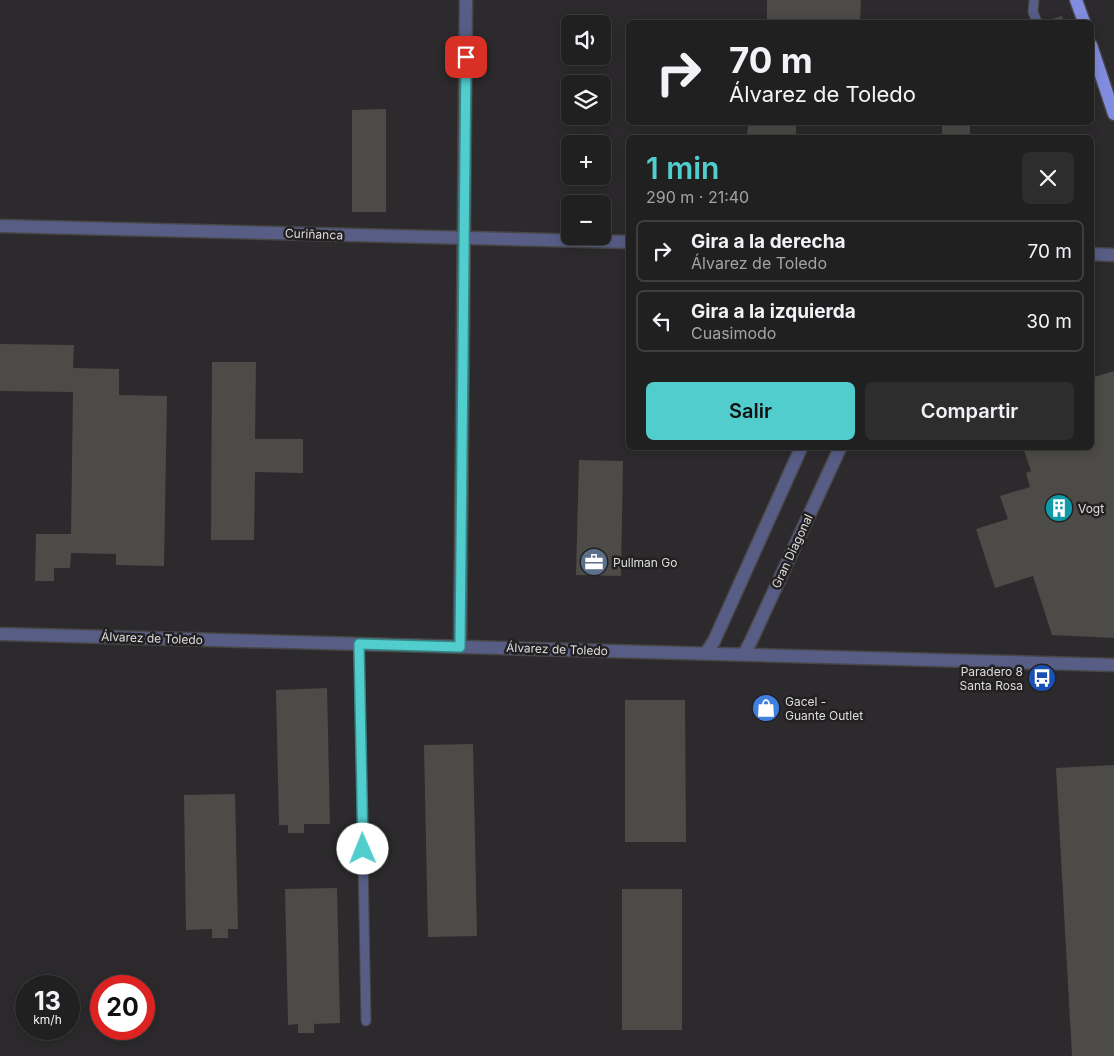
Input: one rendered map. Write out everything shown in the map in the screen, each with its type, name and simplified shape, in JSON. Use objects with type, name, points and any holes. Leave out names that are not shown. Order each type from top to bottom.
[{"type":"main road","points":[[1076,0],[1083,20]]},
{"type":"main road","points":[[1094,62],[1114,114]]},
{"type":"street","points":[[460,647],[466,0]]},
{"type":"street","name":"Curiñanca","points":[[0,226],[626,242]]},
{"type":"street","points":[[1094,254],[1114,255]]},
{"type":"street","points":[[706,653],[714,640],[800,450]]},
{"type":"street","name":"Gran Diagonal","points":[[744,654],[752,641],[839,450]]},
{"type":"street","name":"Álvarez de Toledo","points":[[0,634],[1114,665]]},
{"type":"lane","points":[[1034,0],[1033,12],[1035,20]]},
{"type":"lane","points":[[359,644],[366,1021]]},
{"type":"building","points":[[767,0],[861,0],[860,20],[767,20]]},
{"type":"building","points":[[1062,16],[1063,20],[1049,20]]},
{"type":"building","points":[[386,109],[386,212],[352,212],[352,110]]},
{"type":"building","points":[[748,125],[796,125],[796,135],[747,135]]},
{"type":"building","points":[[942,125],[970,125],[970,135],[942,135]]},
{"type":"building","points":[[0,344],[74,345],[73,368],[119,369],[119,395],[167,396],[164,566],[116,565],[116,554],[71,553],[70,568],[54,568],[54,581],[35,581],[36,534],[71,534],[73,392],[0,391]]},
{"type":"building","points":[[212,362],[256,362],[255,439],[303,439],[303,473],[255,472],[254,540],[211,540]]},
{"type":"building","name":"Vogt","points":[[1114,371],[1114,638],[1052,635],[1033,576],[995,588],[976,529],[1008,519],[1000,496],[1030,487],[1026,473],[1031,471],[1024,450],[1094,450],[1094,377]]},
{"type":"building","points":[[579,460],[623,461],[621,576],[576,575]]},
{"type":"building","points":[[327,688],[330,824],[304,824],[304,833],[288,833],[288,825],[279,825],[276,690]]},
{"type":"building","points":[[625,700],[685,700],[686,842],[625,842]]},
{"type":"building","points":[[473,744],[477,936],[428,937],[424,745]]},
{"type":"building","points":[[1114,765],[1114,1056],[1072,1056],[1056,768]]},
{"type":"building","points":[[235,794],[238,929],[228,929],[228,938],[212,938],[212,929],[186,930],[184,795]]},
{"type":"building","points":[[337,888],[340,1023],[314,1024],[314,1033],[298,1033],[298,1024],[288,1025],[285,889]]},
{"type":"building","points":[[622,889],[682,889],[682,1030],[622,1030]]},
{"type":"place","name":"Vogt","points":[[1059,508]]},
{"type":"place","name":"Pullman Go","points":[[594,562]]},
{"type":"place","name":"Paradero 8 Santa Rosa","points":[[1042,678]]},
{"type":"place","name":"Gacel - Guante Outlet","points":[[766,708]]},
{"type":"route","points":[[363,849],[359,644],[460,647],[466,57]]}]
